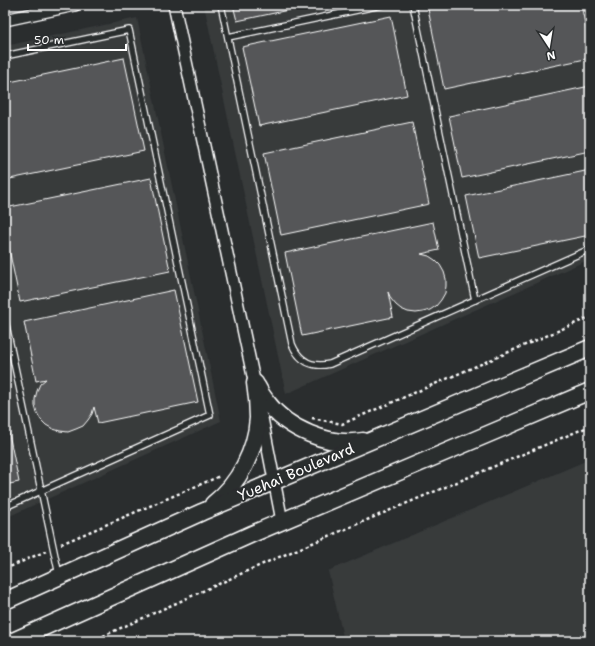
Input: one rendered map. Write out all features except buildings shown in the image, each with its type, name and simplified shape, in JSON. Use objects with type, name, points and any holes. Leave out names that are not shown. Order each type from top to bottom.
[{"type":"main road","name":"Yuehai Boulevard","points":[[5,601],[202,512],[590,348]]},
{"type":"main road","points":[[255,383],[267,403],[283,419],[302,431],[320,438],[339,441],[358,441],[378,438]]},
{"type":"main road","points":[[202,512],[218,500],[232,485],[244,468],[251,452],[256,435],[258,418],[258,400],[255,383]]},
{"type":"main road","points":[[13,641],[282,521],[590,391]]},
{"type":"street","points":[[5,20],[75,5]]},
{"type":"street","points":[[174,5],[255,383],[282,521]]},
{"type":"lane","points":[[221,5],[292,344],[299,356],[310,364],[323,366],[330,364],[590,249]]},
{"type":"lane","points":[[228,37],[381,5]]},
{"type":"lane","points":[[413,5],[474,300]]},
{"type":"lane","points":[[5,56],[129,30],[210,415],[5,507]]},
{"type":"lane","points":[[5,320],[59,577]]},
{"type":"path","points":[[309,418],[342,424],[590,317]]},
{"type":"path","points":[[92,641],[272,560],[590,426]]},
{"type":"path","points":[[5,569],[221,476]]},
{"type":"shaded area","points":[[204,5],[590,5],[590,259],[286,394]]},
{"type":"shaded area","points":[[137,18],[221,421],[5,518],[5,46]]},
{"type":"shaded area","points":[[590,459],[590,641],[344,641],[328,571]]}]
